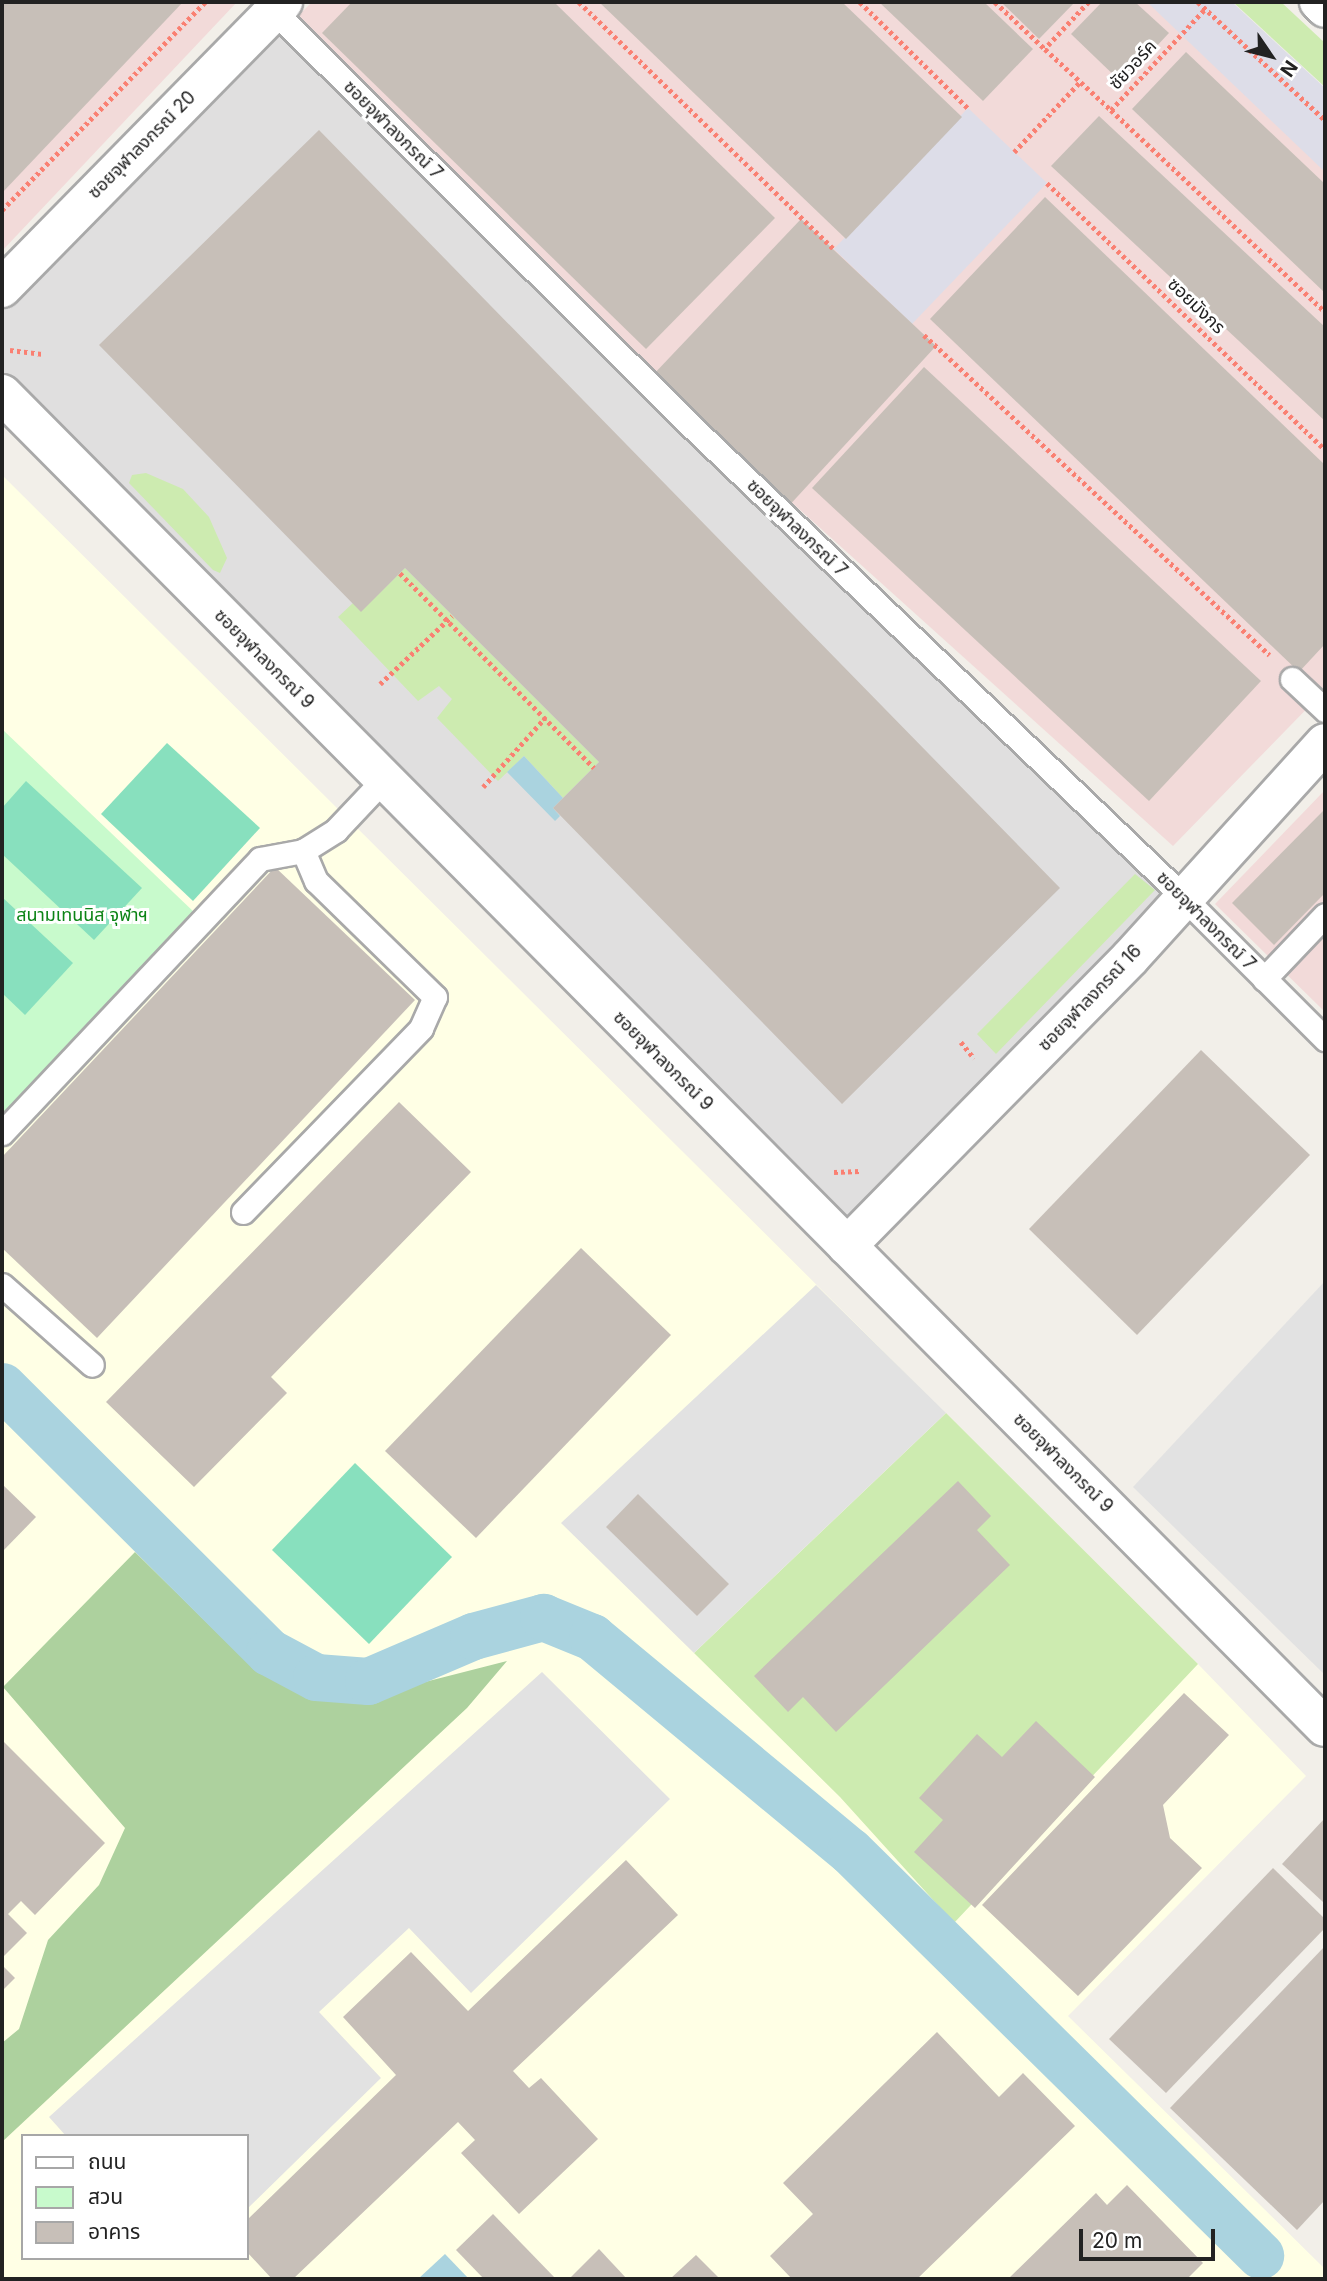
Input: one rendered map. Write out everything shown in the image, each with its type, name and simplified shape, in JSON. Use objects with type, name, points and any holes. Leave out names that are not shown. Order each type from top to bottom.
[{"type":"street","points":[[1319,2],[1325,8]]},
{"type":"street","name":"ซอยจุฬาลงกรณ์ 20","points":[[2,288],[279,6]]},
{"type":"street","name":"ซอยจุฬาลงกรณ์ 9","points":[[2,394],[1325,1727]]},
{"type":"street","name":"ซอยจุฬาลงกรณ์ 16","points":[[847,1246],[1185,900],[1325,743]]},
{"type":"lane","name":"ซอยจุฬาลงกรณ์ 7","points":[[279,6],[691,419],[1325,1039]]},
{"type":"lane","points":[[1292,679],[1325,710]]},
{"type":"lane","points":[[2,1133],[260,859],[303,851],[336,830],[384,779]]},
{"type":"lane","points":[[243,1212],[421,1028],[435,998],[316,881],[303,851]]},
{"type":"lane","points":[[1264,979],[1325,915]]},
{"type":"lane","points":[[2,1285],[92,1365]]},
{"type":"path","points":[[2,210],[205,2]]},
{"type":"path","points":[[579,2],[834,249]]},
{"type":"path","points":[[860,2],[968,108]]},
{"type":"path","name":"ซัยวอร์ค","points":[[995,2],[1111,110],[1205,9]]},
{"type":"path","points":[[1045,49],[1088,2]]},
{"type":"path","points":[[1198,2],[1325,120]]},
{"type":"path","name":"ซัยวอร์ค","points":[[1014,152],[1080,82]]},
{"type":"path","points":[[1111,110],[1325,312]]},
{"type":"path","name":"ซอยมังกร","points":[[1047,183],[1325,450]]},
{"type":"path","points":[[924,335],[1273,658]]},
{"type":"path","points":[[2,349],[44,354]]},
{"type":"path","points":[[400,573],[594,768]]},
{"type":"path","points":[[380,684],[452,616]]},
{"type":"path","points":[[483,787],[545,718]]},
{"type":"shaded area","points":[[2,2],[237,2],[2,251]]},
{"type":"shaded area","points":[[312,2],[1178,2],[1325,144],[1325,690],[1173,846],[647,372],[298,16]]},
{"type":"shaded area","points":[[1147,2],[1232,2],[1325,88],[1325,172]]},
{"type":"shaded area","points":[[274,11],[1185,900],[847,1246],[2,394],[2,288]]},
{"type":"shaded area","points":[[968,108],[1047,183],[912,324],[834,249]]},
{"type":"shaded area","points":[[2,475],[1198,1664],[1306,1776],[1068,2016],[1325,2269],[1325,2279],[2,2279]]},
{"type":"shaded area","points":[[1325,790],[1325,1012],[1215,904]]},
{"type":"shaded area","points":[[1325,1281],[1325,1675],[1133,1487]]},
{"type":"shaded area","points":[[816,1285],[946,1413],[694,1653],[561,1523]]},
{"type":"shaded area","points":[[542,1672],[670,1799],[471,1993],[409,1928],[319,2012],[381,2078],[248,2208],[248,2134],[64,2134],[49,2117]]},
{"type":"green space","points":[[1233,2],[1281,2],[1325,43],[1325,87]]},
{"type":"green space","points":[[146,473],[183,489],[209,517],[227,558],[220,573],[213,570],[129,483],[132,475]]},
{"type":"green space","points":[[405,568],[599,762],[563,798],[524,756],[498,781],[437,718],[452,699],[439,686],[418,701],[338,617],[353,603],[361,611]]},
{"type":"green space","name":"สนามเทนนิส จุฬาฯ","points":[[2,729],[195,913],[2,1117]]},
{"type":"green space","points":[[167,743],[260,828],[193,901],[101,814]]},
{"type":"green space","points":[[26,781],[142,888],[94,940],[2,854],[2,808]]},
{"type":"green space","points":[[1135,874],[1155,890],[996,1054],[977,1034]]},
{"type":"green space","points":[[2,897],[73,963],[25,1015],[2,993]]},
{"type":"green space","points":[[946,1413],[1198,1664],[954,1923],[840,1797],[694,1653]]},
{"type":"green space","points":[[355,1463],[452,1557],[369,1644],[272,1550]]},
{"type":"green space","points":[[135,1552],[251,1666],[315,1692],[370,1696],[507,1661],[467,1708],[2,2142],[2,2043],[19,2029],[48,1940],[99,1885],[125,1828],[3,1687]]},
{"type":"water","points":[[524,756],[563,798],[553,808],[560,816],[555,821],[507,772]]},
{"type":"water","points":[[445,2254],[469,2279],[418,2279]]},
{"type":"building","points":[[2,2],[183,2],[2,193]]},
{"type":"building","points":[[352,2],[554,2],[775,218],[646,349],[322,33]]},
{"type":"building","points":[[599,2],[842,2],[962,117],[846,239]]},
{"type":"building","points":[[879,2],[984,2],[1033,49],[983,101]]},
{"type":"building","points":[[1001,2],[1075,2],[1039,39]]},
{"type":"building","points":[[1102,2],[1135,2],[1169,33],[1122,83],[1071,34]]},
{"type":"building","points":[[1186,52],[1325,184],[1325,293],[1132,109]]},
{"type":"building","points":[[1099,116],[1325,327],[1325,421],[1051,166]]},
{"type":"building","points":[[319,130],[1060,888],[842,1104],[553,808],[599,762],[405,568],[361,612],[99,345]]},
{"type":"building","points":[[1045,197],[1325,465],[1325,644],[1299,672],[930,319]]},
{"type":"building","points":[[801,219],[936,346],[786,509],[652,376]]},
{"type":"building","points":[[924,367],[1261,681],[1149,801],[812,488]]},
{"type":"building","points":[[1325,809],[1325,893],[1274,945],[1232,903]]},
{"type":"building","points":[[275,867],[415,1000],[97,1338],[2,1248],[2,1157]]},
{"type":"building","points":[[1201,1050],[1310,1155],[1137,1335],[1029,1229]]},
{"type":"building","points":[[399,1102],[471,1172],[271,1377],[287,1393],[194,1487],[106,1402]]},
{"type":"building","points":[[581,1248],[671,1335],[476,1538],[385,1451]]},
{"type":"building","points":[[958,1481],[991,1516],[977,1530],[1010,1565],[836,1732],[803,1697],[788,1712],[754,1676]]},
{"type":"building","points":[[2,1484],[36,1517],[2,1552]]},
{"type":"building","points":[[638,1494],[729,1584],[697,1616],[606,1527]]},
{"type":"building","points":[[1184,1693],[1229,1735],[1163,1805],[1170,1838],[1202,1868],[1078,1996],[982,1905]]},
{"type":"building","points":[[1036,1721],[1095,1777],[975,1908],[914,1852],[943,1820],[919,1798],[977,1734],[1002,1757]]},
{"type":"building","points":[[2,1740],[105,1843],[35,1915],[21,1901],[8,1914],[27,1933],[2,1958]]},
{"type":"building","points":[[1325,1818],[1325,1900],[1323,1902],[1282,1864]]},
{"type":"building","points":[[626,1860],[678,1915],[513,2071],[529,2088],[541,2078],[598,2139],[519,2214],[461,2153],[475,2140],[458,2122],[293,2279],[272,2279],[248,2253],[248,2219],[396,2075],[343,2017],[411,1952],[468,2011]]},
{"type":"building","points":[[1273,1868],[1325,1919],[1325,1928],[1166,2093],[1109,2039]]},
{"type":"building","points":[[1325,1946],[1325,2200],[1297,2230],[1170,2108]]},
{"type":"building","points":[[2,1965],[15,1978],[2,1991]]},
{"type":"building","points":[[937,2032],[999,2097],[1023,2073],[1075,2126],[917,2279],[792,2279],[770,2256],[813,2214],[783,2183]]},
{"type":"building","points":[[1127,2185],[1203,2263],[1187,2279],[1008,2279],[1096,2193],[1107,2205]]},
{"type":"building","points":[[493,2214],[556,2279],[484,2279],[456,2250]]},
{"type":"building","points":[[599,2249],[627,2279],[569,2279]]},
{"type":"building","points":[[696,2255],[720,2279],[670,2279]]},
{"type":"waterway","points":[[2,1386],[269,1652],[316,1677],[368,1681],[473,1636],[543,1617],[592,1637],[850,1851],[1260,2255]]}]
